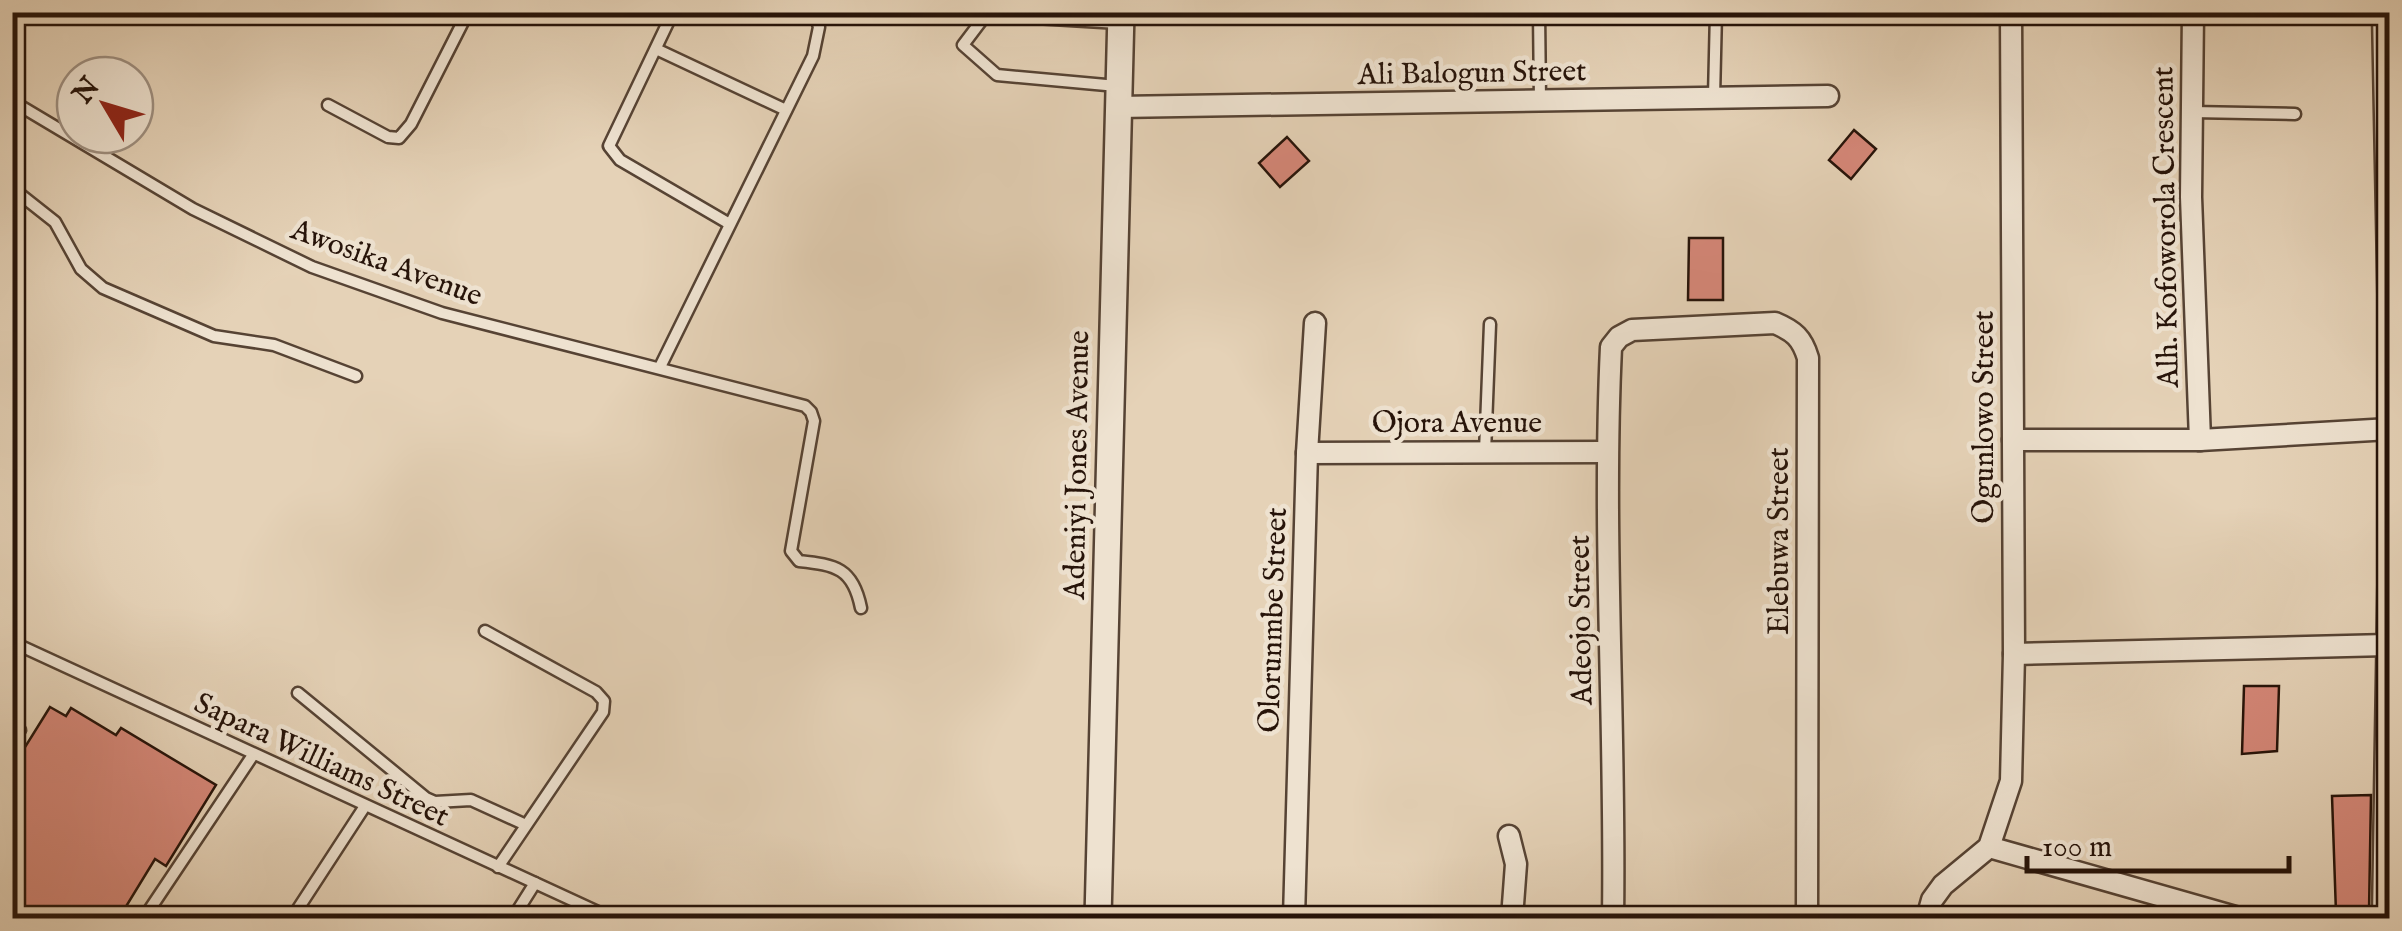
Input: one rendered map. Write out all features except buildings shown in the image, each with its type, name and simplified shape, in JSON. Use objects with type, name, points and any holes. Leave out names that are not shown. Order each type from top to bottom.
[{"type":"street","name":"Ogunlowo Street","points":[[1990,847],[2011,781],[2011,12]]},
{"type":"street","name":"Alh. Kofoworola Crescent","points":[[2193,12],[2191,198],[2200,440]]},
{"type":"street","points":[[2383,12],[2390,371]]},
{"type":"street","name":"Adeniyi Jones Avenue","points":[[1098,918],[1120,18]]},
{"type":"street","name":"Ali Balogun Street","points":[[1118,97],[1540,101],[1828,96]]},
{"type":"street","name":"Olorunmbe Street","points":[[1294,918],[1307,453],[1315,323]]},
{"type":"street","name":"Elebuwa Street","points":[[1632,330],[1775,323],[1792,330],[1803,342],[1808,358],[1807,918]]},
{"type":"street","name":"Adeojo Street","points":[[1613,918],[1615,806],[1606,452],[1611,347],[1632,330]]},
{"type":"street","points":[[2014,440],[2200,440],[2390,429]]},
{"type":"street","name":"Ojora Avenue","points":[[1307,453],[1606,452]]},
{"type":"street","points":[[2383,918],[2390,494]]},
{"type":"street","points":[[2014,654],[2387,645]]},
{"type":"street","points":[[1509,836],[1516,864],[1512,918]]},
{"type":"street","points":[[1927,918],[1932,900],[1944,886],[1990,847],[2239,918]]},
{"type":"lane","points":[[328,105],[388,137],[400,138],[411,124],[468,12]]},
{"type":"lane","points":[[673,12],[609,146],[620,160],[728,223]]},
{"type":"lane","points":[[660,368],[813,56],[818,27],[814,12]]},
{"type":"lane","points":[[988,12],[963,45],[997,75],[1118,97]]},
{"type":"lane","points":[[1028,12],[1035,18],[1120,18]]},
{"type":"lane","points":[[1539,12],[1540,101]]},
{"type":"lane","points":[[1714,98],[1716,12]]},
{"type":"lane","points":[[656,49],[786,110]]},
{"type":"lane","name":"Awosika Avenue","points":[[12,102],[192,209],[312,267],[442,313],[804,406],[812,412],[814,421],[790,551],[799,561],[828,564],[842,570],[853,580],[861,608]]},
{"type":"lane","points":[[2192,112],[2294,114]]},
{"type":"lane","points":[[12,188],[55,222],[82,269],[102,288],[214,336],[274,345],[356,376]]},
{"type":"lane","points":[[1485,452],[1490,324]]},
{"type":"lane","points":[[485,631],[596,692],[604,701],[602,712],[498,866]]},
{"type":"lane","name":"Sapara Williams Street","points":[[12,642],[611,918]]},
{"type":"lane","points":[[298,693],[426,798],[435,802],[471,800],[526,826]]},
{"type":"lane","points":[[144,918],[253,755]]},
{"type":"lane","points":[[292,918],[365,806]]},
{"type":"lane","points":[[513,918],[535,884]]}]
